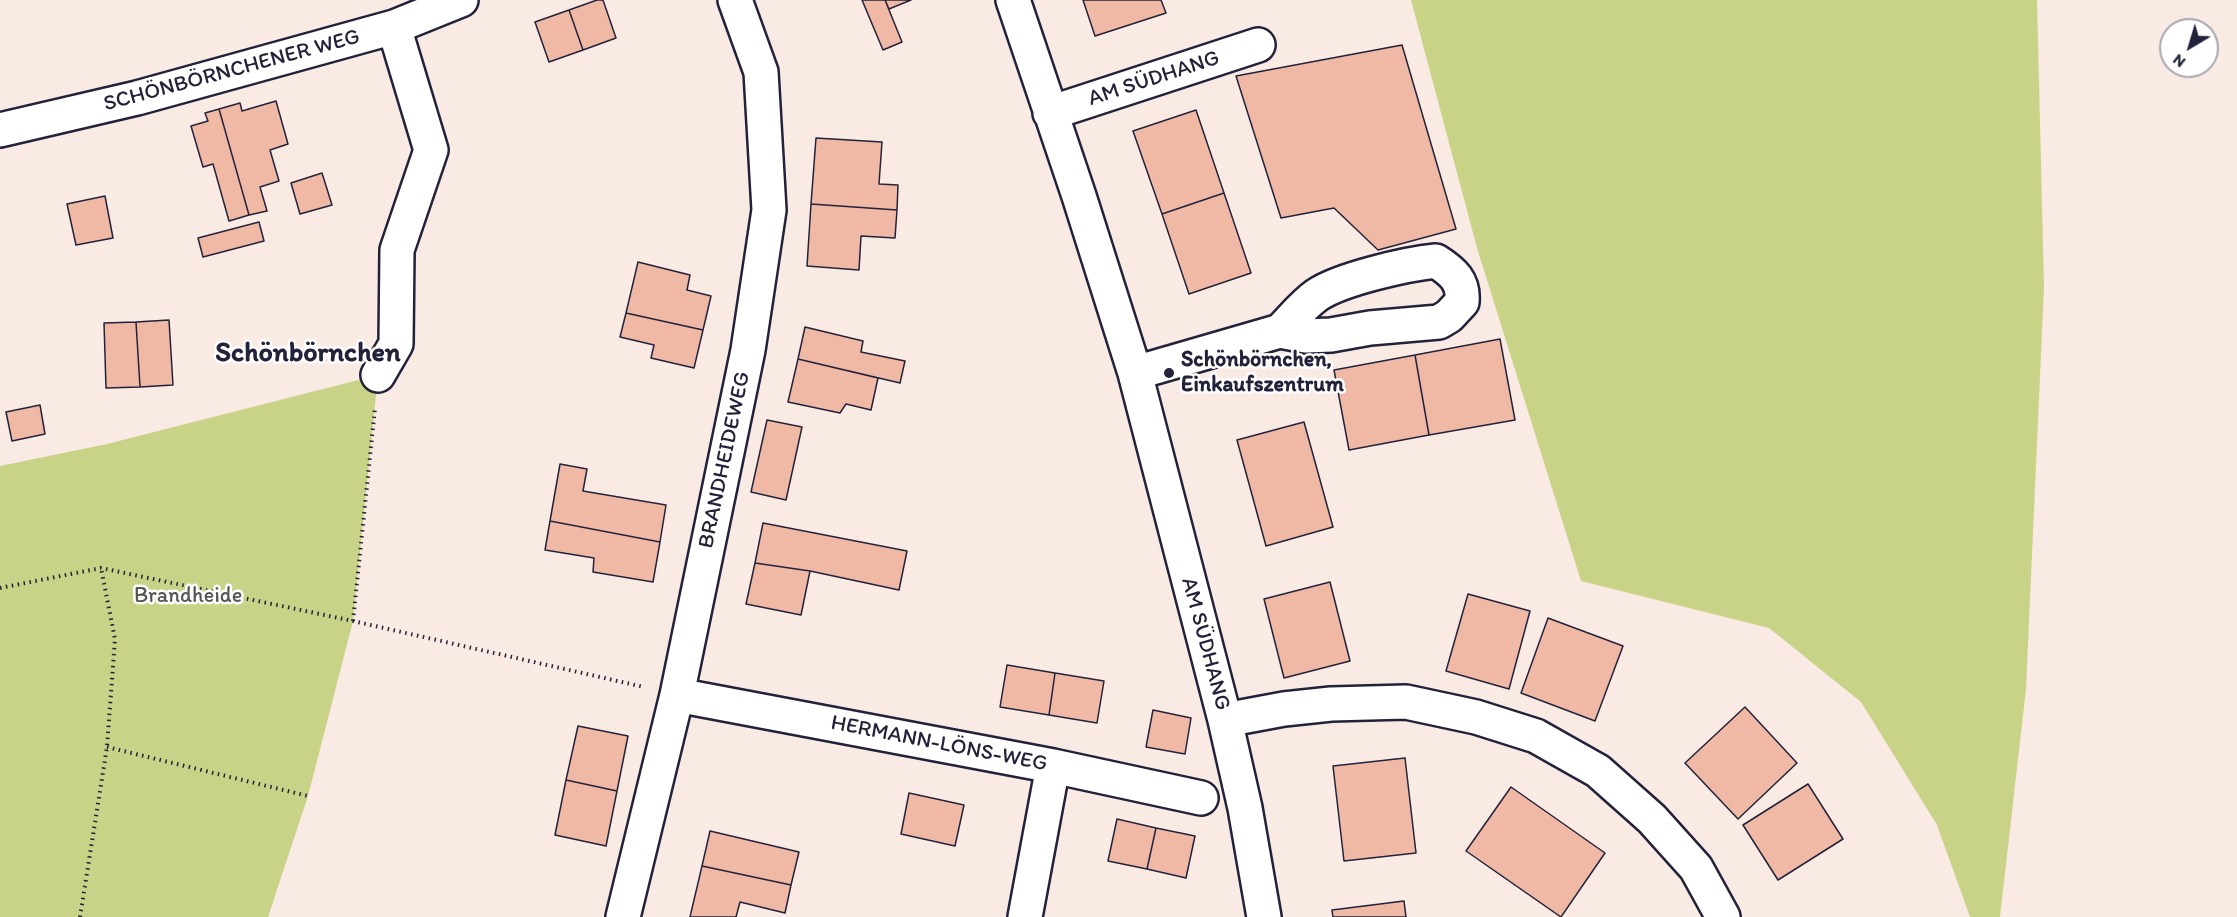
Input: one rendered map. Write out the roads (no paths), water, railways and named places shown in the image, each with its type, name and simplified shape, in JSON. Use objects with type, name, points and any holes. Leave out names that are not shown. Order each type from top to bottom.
[{"type":"street","name":"SCHÖNBÖRNCHENER WEG","points":[[0,130],[137,98],[394,27],[461,0]]},
{"type":"street","name":"BRANDHEIDEWEG","points":[[623,917],[677,695],[748,350],[769,210],[761,72],[735,0]]},
{"type":"street","name":"AM SÜDHANG","points":[[1013,0],[1135,373],[1225,720],[1245,808],[1264,917]]},
{"type":"street","points":[[378,375],[396,344],[397,250],[431,150],[394,27]]},
{"type":"street","name":"AM SÜDHANG","points":[[1050,113],[1258,45]]},
{"type":"street","points":[[1135,373],[1280,331],[1306,336],[1331,335],[1370,328],[1439,322],[1456,310],[1461,303],[1461,285],[1456,276],[1436,261],[1417,262],[1347,280],[1329,287],[1314,297],[1280,331]]},
{"type":"street","name":"HERMANN-LÖNS-WEG","points":[[677,695],[1053,766],[1201,798]]},
{"type":"street","points":[[1225,720],[1284,709],[1331,704],[1406,702],[1476,717],[1536,736],[1598,771],[1652,819],[1696,868],[1723,917]]},
{"type":"street","points":[[1025,917],[1053,766]]},
{"type":"place","name":"Schönbörnchen, Einkaufszentrum","points":[[1169,373]]},
{"type":"district","name":"Schönbörnchen","points":[[308,354]]},
{"type":"park label","name":"Brandheide","points":[[188,596]]}]
